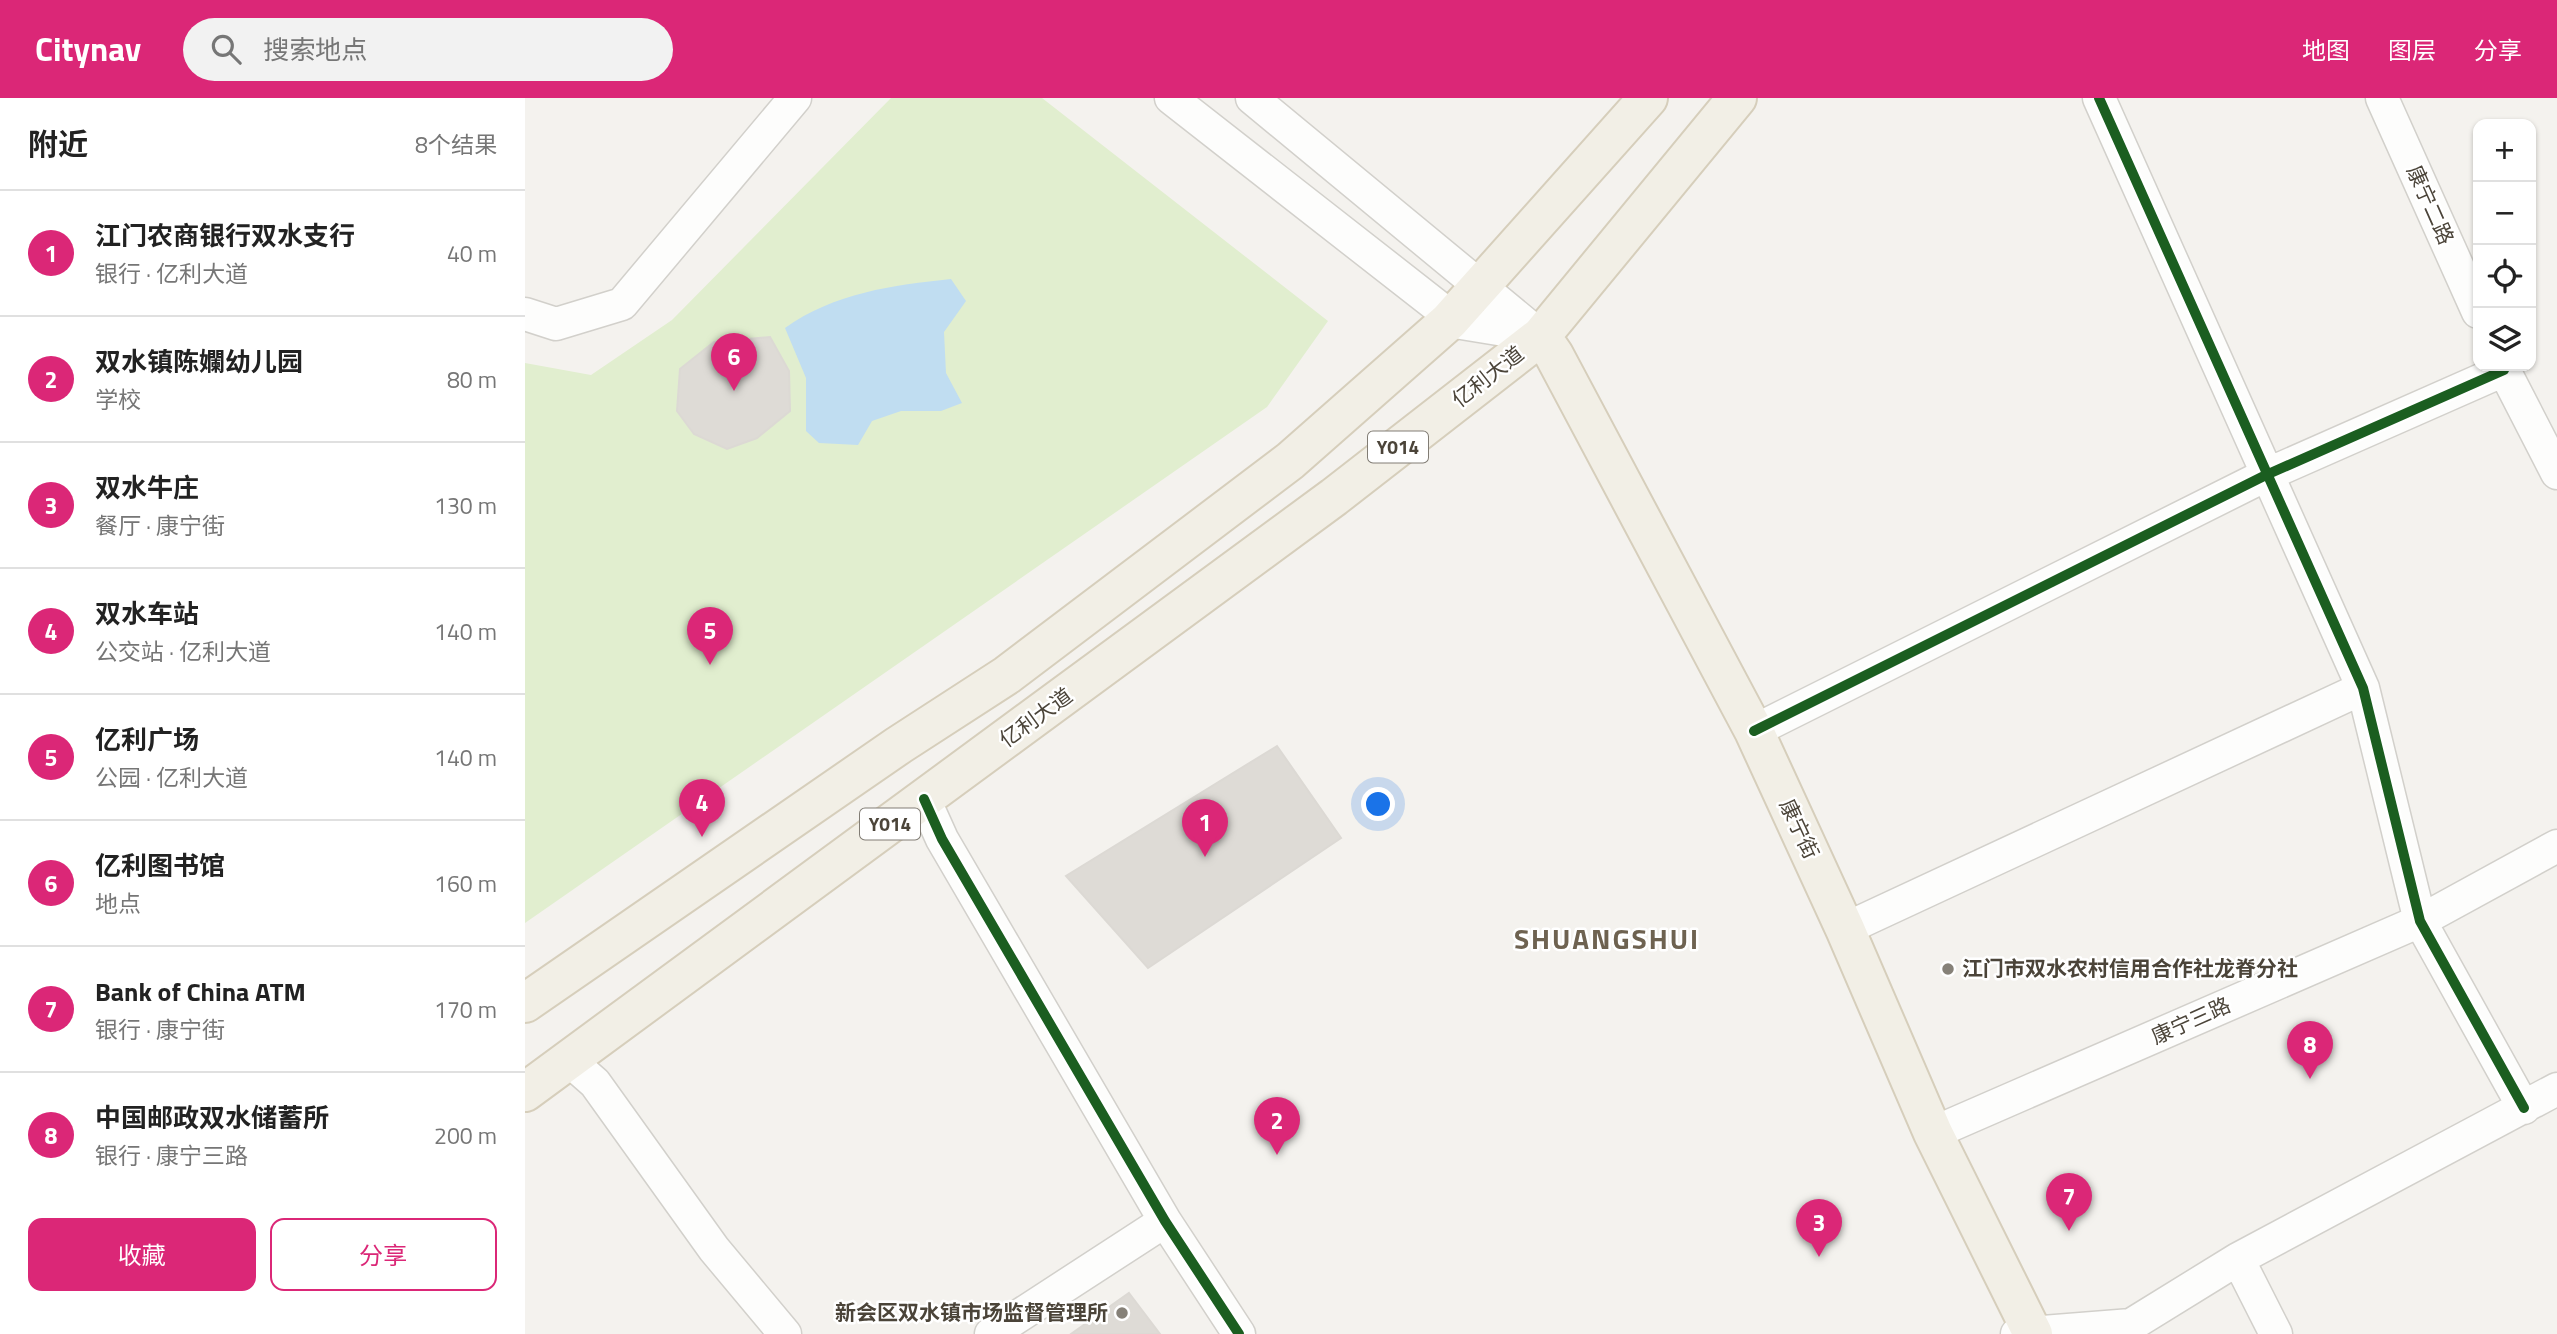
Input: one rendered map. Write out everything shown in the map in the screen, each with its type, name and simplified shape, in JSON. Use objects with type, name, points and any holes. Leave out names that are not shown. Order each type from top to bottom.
[{"type":"main road","points":[[1449,321],[1477,286],[1648,98]]},
{"type":"main road","points":[[1541,336],[1737,98]]},
{"type":"main road","name":"Y014","points":[[525,1003],[899,745],[1007,675],[1290,461],[1449,321]]},
{"type":"main road","name":"亿利大道","points":[[525,1092],[1254,556],[1541,336]]},
{"type":"main road","name":"康宁街","points":[[1541,336],[1554,355],[1754,731],[1845,929],[1933,1133],[2027,1333]]},
{"type":"main road","points":[[1218,516],[1254,556]]},
{"type":"street","points":[[525,314],[556,324],[622,304],[795,98]]},
{"type":"street","points":[[1171,98],[1437,306],[1449,321],[1541,336]]},
{"type":"street","points":[[1252,98],[1541,336]]},
{"type":"street","points":[[2099,98],[2363,688],[2420,921],[2524,1108]]},
{"type":"street","name":"康宁二路","points":[[2382,98],[2476,308]]},
{"type":"street","points":[[1754,731],[2266,475],[2496,371]]},
{"type":"street","points":[[2505,371],[2557,473]]},
{"type":"street","points":[[1845,929],[2363,688]]},
{"type":"street","points":[[925,799],[941,839],[1165,1222],[1238,1334]]},
{"type":"street","name":"康宁三路","points":[[1933,1133],[2420,921],[2557,846]]},
{"type":"street","points":[[570,1061],[594,1083],[714,1249],[785,1334]]},
{"type":"street","points":[[2027,1333],[2131,1325],[2238,1259],[2557,1089]]},
{"type":"street","points":[[991,1334],[1165,1222]]},
{"type":"street","points":[[2238,1259],[2276,1334]]},
{"type":"green space","points":[[891,98],[1042,98],[1328,321],[1267,407],[525,923],[525,363],[591,375],[672,320]]},
{"type":"water","points":[[951,279],[966,301],[944,332],[946,373],[962,403],[941,411],[901,411],[872,421],[858,445],[819,443],[806,431],[806,378],[785,328],[823,306],[844,299],[907,284]]},
{"type":"building","points":[[770,337],[789,371],[790,411],[757,438],[727,449],[694,434],[677,411],[680,369],[714,342]]},
{"type":"building","points":[[1277,746],[1341,838],[1148,968],[1066,876]]},
{"type":"building","name":"新会区双水镇市场监督管理所","points":[[1129,1293],[1160,1334],[1071,1334]]},
{"type":"cycle path","points":[[2099,98],[2363,688],[2420,921],[2524,1108]]},
{"type":"cycle path","points":[[1754,731],[2266,475],[2502,371]]},
{"type":"cycle path","points":[[924,799],[942,839],[1165,1221],[1239,1334]]},
{"type":"place","name":"亿利图书馆","points":[[734,391]]},
{"type":"place","name":"亿利广场","points":[[710,665]]},
{"type":"place","name":"双水车站","points":[[702,837]]},
{"type":"place","name":"江门农商银行双水支行","points":[[1205,857]]},
{"type":"place","name":"江门市双水农村信用合作社龙脊分社","points":[[1948,969]]},
{"type":"place","name":"中国邮政双水储蓄所","points":[[2310,1079]]},
{"type":"place","name":"双水镇陈孄幼儿园","points":[[1277,1155]]},
{"type":"place","name":"Bank of China ATM","points":[[2069,1231]]},
{"type":"place","name":"双水牛庄","points":[[1819,1257]]},
{"type":"place","name":"新会区双水镇市场监督管理所","points":[[1122,1313]]},
{"type":"district","name":"SHUANGSHUI","points":[[1607,939]]}]
